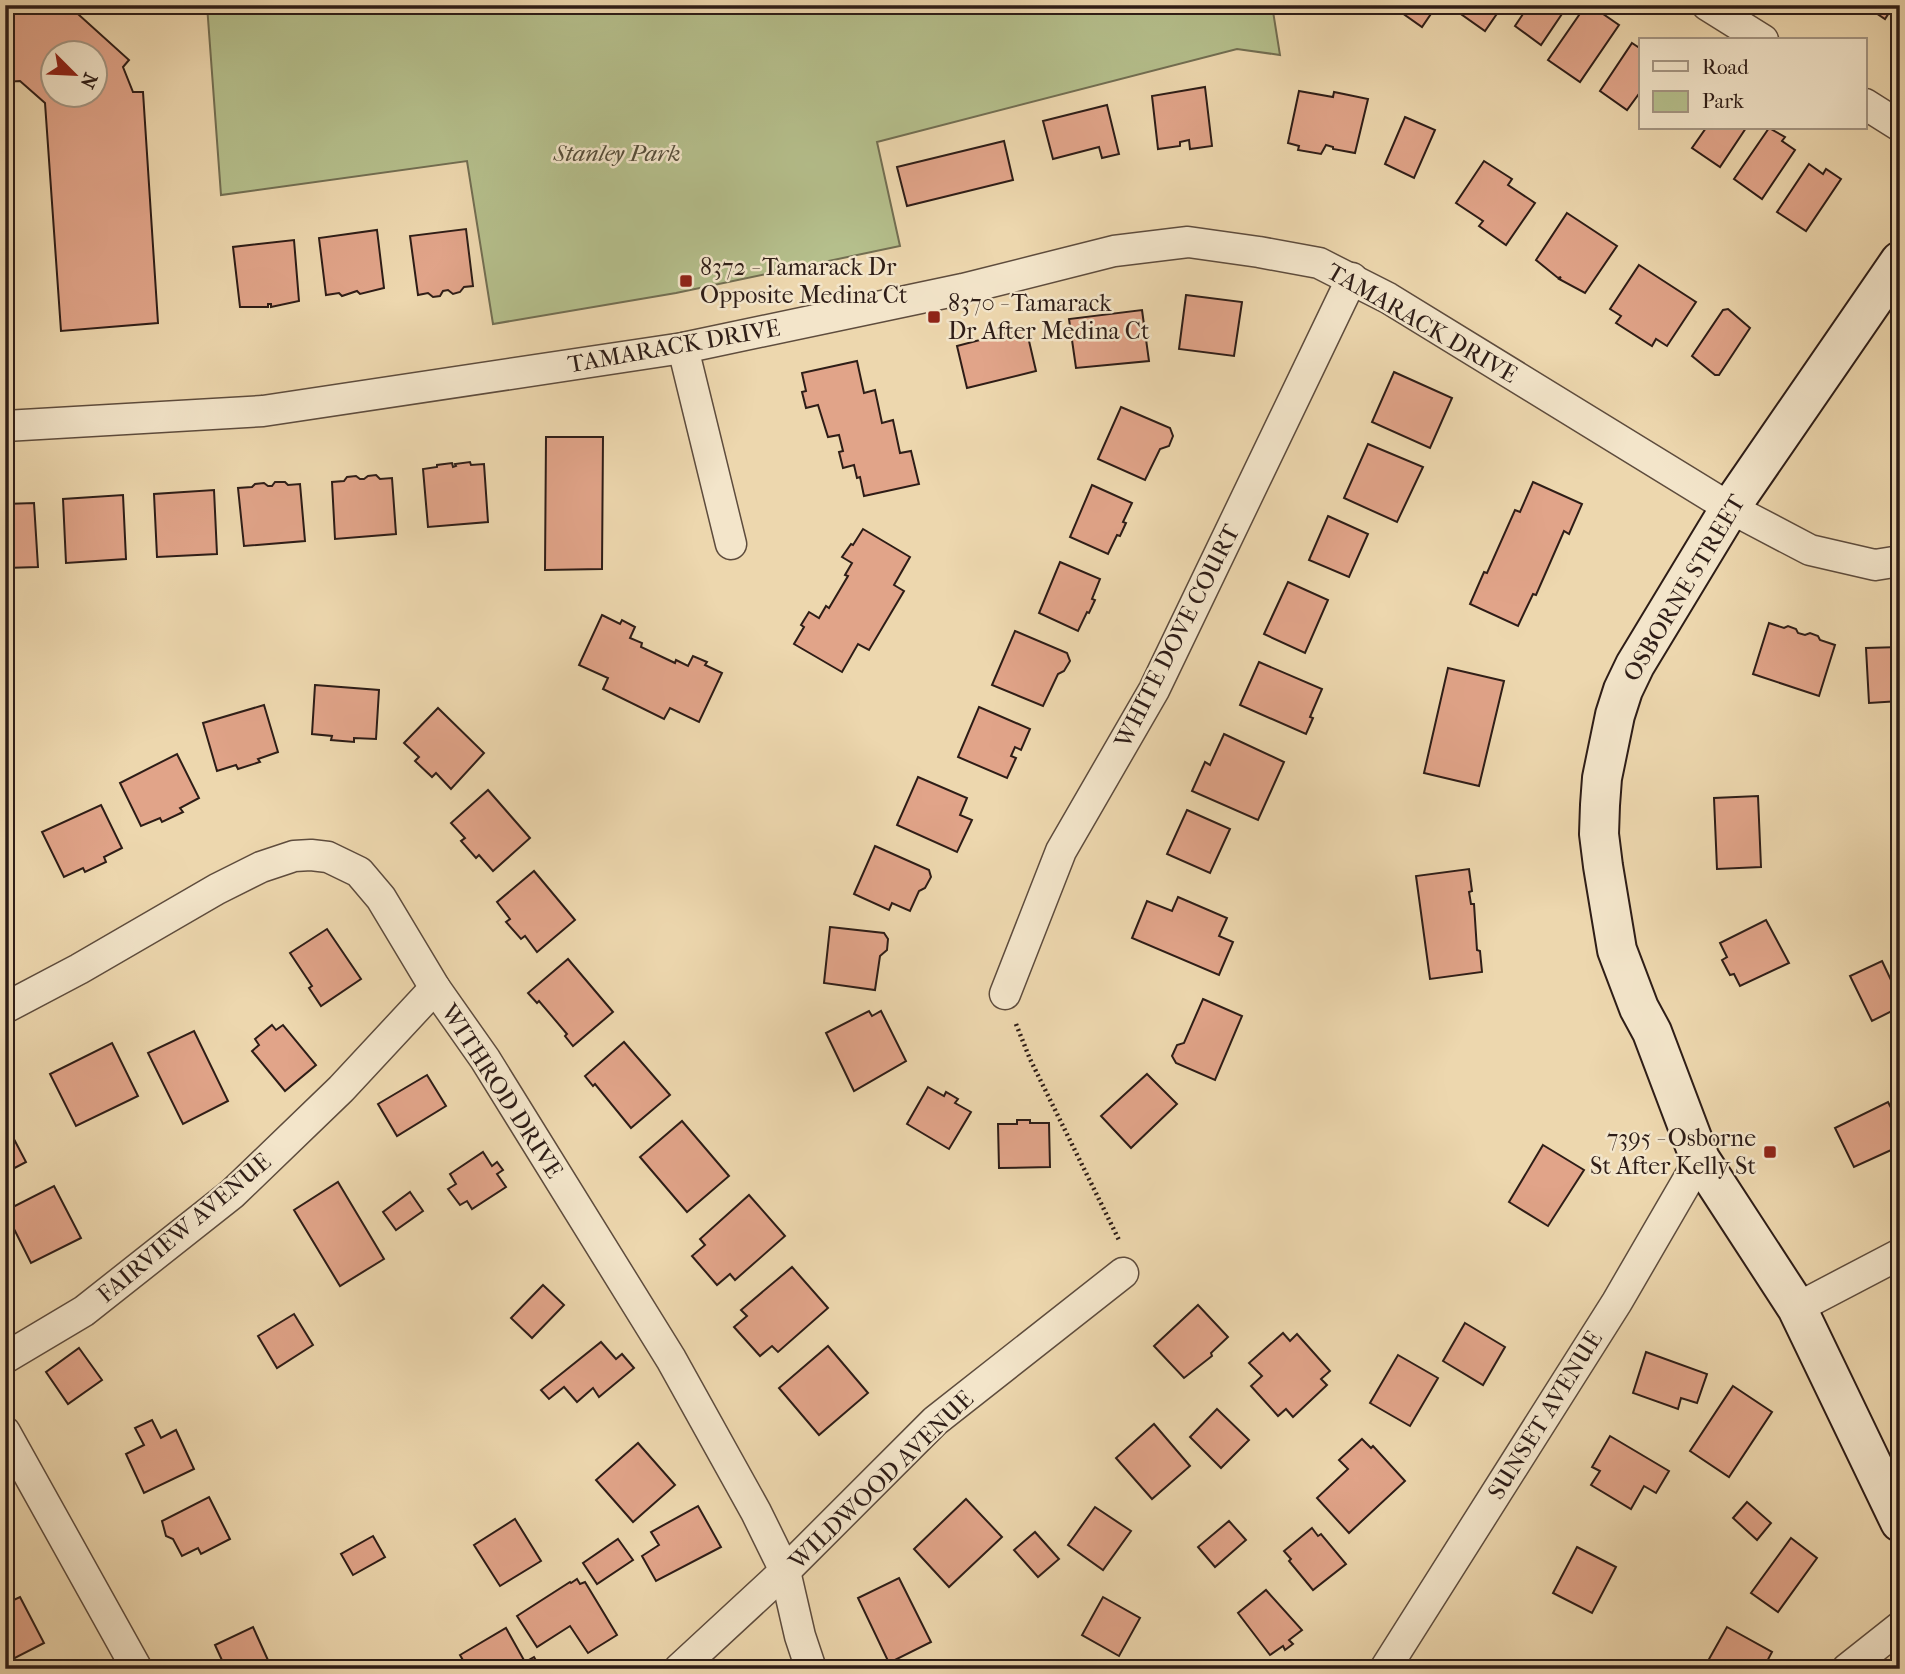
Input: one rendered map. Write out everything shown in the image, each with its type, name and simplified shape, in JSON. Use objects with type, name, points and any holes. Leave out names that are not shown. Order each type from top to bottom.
[{"type":"street","points":[[1707,5],[1760,38]]},
{"type":"street","points":[[1867,105],[1900,126]]},
{"type":"street","name":"TAMARACK DRIVE","points":[[5,426],[263,411],[683,348],[964,289],[1114,251],[1188,242],[1319,263],[1388,298],[1730,508],[1810,550],[1875,565],[1900,561]]},
{"type":"street","name":"OSBORNE STREET","points":[[1900,261],[1730,508],[1634,665],[1623,690],[1608,748],[1599,834],[1617,950],[1639,1008],[1652,1032],[1700,1159],[1797,1308],[1900,1522]]},
{"type":"street","name":"WHITE DOVE COURT","points":[[1004,994],[1061,851],[1154,690],[1352,278]]},
{"type":"street","points":[[683,348],[731,544]]},
{"type":"street","name":"WITHROD DRIVE","points":[[5,1008],[241,876],[277,860],[311,855],[328,857],[359,872],[371,883],[435,988],[485,1059],[671,1359],[756,1512],[785,1571],[800,1636],[811,1669]]},
{"type":"street","name":"FAIRVIEW AVENUE","points":[[5,1358],[84,1311],[232,1194],[341,1088],[435,988]]},
{"type":"street","name":"SUNSET AVENUE","points":[[1385,1669],[1617,1302],[1700,1159]]},
{"type":"street","points":[[1797,1308],[1900,1254]]},
{"type":"street","name":"WILDWOOD AVENUE","points":[[679,1669],[785,1571],[935,1421],[1123,1273]]},
{"type":"street","points":[[5,1432],[137,1669]]},
{"type":"street","points":[[1847,1669],[1900,1627]]},
{"type":"path","points":[[1004,994],[1030,1059],[1123,1248],[1123,1273]]},
{"type":"green space","name":"Stanley Park","points":[[207,5],[1272,5],[1280,55],[1237,49],[877,142],[900,246],[676,293],[493,324],[467,161],[221,195]]},
{"type":"building","points":[[5,5],[68,5],[105,38],[38,38],[38,97],[20,81],[5,82]]},
{"type":"building","points":[[1397,5],[1437,5],[1422,27],[1395,8]]},
{"type":"building","points":[[1463,5],[1503,5],[1485,31],[1458,12]]},
{"type":"building","points":[[1529,5],[1568,5],[1541,45],[1515,26]]},
{"type":"building","points":[[1586,5],[1619,25],[1580,82],[1548,60]]},
{"type":"building","points":[[1864,5],[1894,5],[1885,19]]},
{"type":"building","points":[[108,41],[129,60],[123,67],[133,92],[143,92],[158,323],[61,331],[45,108],[108,108]]},
{"type":"building","points":[[1632,43],[1639,48],[1639,94],[1627,110],[1600,91]]},
{"type":"building","points":[[1205,87],[1212,146],[1190,149],[1189,140],[1180,142],[1180,146],[1158,149],[1152,96]]},
{"type":"building","points":[[1299,91],[1333,97],[1334,92],[1368,99],[1355,153],[1326,145],[1321,154],[1298,150],[1299,146],[1288,143]]},
{"type":"building","points":[[1107,105],[1119,154],[1102,158],[1099,147],[1053,159],[1043,121]]},
{"type":"building","points":[[1405,117],[1435,130],[1414,178],[1385,164]]},
{"type":"building","points":[[1705,130],[1745,130],[1720,167],[1692,148]]},
{"type":"building","points":[[1768,130],[1785,137],[1782,141],[1795,150],[1762,199],[1734,179]]},
{"type":"building","points":[[1004,141],[1013,180],[907,206],[897,167]]},
{"type":"building","points":[[1484,161],[1512,179],[1508,185],[1535,203],[1506,245],[1479,226],[1483,221],[1456,203]]},
{"type":"building","points":[[1809,164],[1823,174],[1826,169],[1841,179],[1806,231],[1777,212]]},
{"type":"building","points":[[1567,213],[1617,246],[1585,293],[1559,279],[1561,277],[1558,278],[1536,260]]},
{"type":"building","points":[[466,229],[473,286],[464,287],[453,294],[448,290],[443,291],[440,296],[433,297],[428,293],[418,295],[410,236]]},
{"type":"building","points":[[377,230],[384,288],[360,294],[357,291],[342,296],[339,293],[326,295],[319,238]]},
{"type":"building","points":[[294,240],[299,301],[271,307],[271,304],[268,304],[268,307],[240,307],[233,247]]},
{"type":"building","points":[[1639,265],[1696,302],[1667,346],[1656,339],[1652,346],[1616,323],[1621,316],[1610,309]]},
{"type":"building","points":[[1186,295],[1242,302],[1234,356],[1179,349]]},
{"type":"building","points":[[1728,309],[1750,328],[1719,375],[1715,375],[1692,356],[1723,310]]},
{"type":"building","points":[[1142,310],[1149,361],[1076,368],[1069,319]]},
{"type":"building","points":[[1026,328],[1036,371],[967,388],[957,346]]},
{"type":"building","points":[[857,361],[864,393],[875,390],[882,423],[893,420],[900,453],[911,451],[919,484],[864,496],[854,465],[843,468],[839,435],[828,437],[818,405],[806,408],[802,392],[806,391],[802,373]]},
{"type":"building","points":[[1394,372],[1452,398],[1430,448],[1372,422]]},
{"type":"building","points":[[1121,407],[1170,428],[1173,436],[1169,446],[1160,449],[1145,480],[1098,459]]},
{"type":"building","points":[[546,437],[603,437],[602,569],[545,570]]},
{"type":"building","points":[[1368,444],[1423,467],[1397,522],[1344,498]]},
{"type":"building","points":[[470,462],[471,465],[484,464],[488,522],[428,527],[423,469],[452,463],[453,467],[455,464]]},
{"type":"building","points":[[376,475],[380,479],[392,478],[396,534],[335,539],[332,482],[344,481],[347,477],[364,479]]},
{"type":"building","points":[[275,482],[300,484],[305,541],[244,546],[238,488],[264,483],[272,486]]},
{"type":"building","points":[[1533,482],[1582,504],[1569,534],[1564,531],[1536,595],[1533,594],[1518,626],[1470,604],[1515,510],[1520,512]]},
{"type":"building","points":[[1092,485],[1132,503],[1120,536],[1117,535],[1108,554],[1070,537]]},
{"type":"building","points":[[214,490],[217,554],[157,557],[154,494]]},
{"type":"building","points":[[123,495],[126,559],[66,563],[63,499]]},
{"type":"building","points":[[34,503],[38,567],[5,568],[5,504]]},
{"type":"building","points":[[1328,516],[1368,534],[1349,577],[1309,560]]},
{"type":"building","points":[[863,529],[910,557],[894,585],[904,591],[869,650],[858,644],[842,672],[794,644],[809,612],[819,618],[826,606],[829,608],[848,576],[845,575],[852,563],[842,557]]},
{"type":"building","points":[[1060,562],[1100,579],[1092,599],[1095,600],[1078,631],[1039,613]]},
{"type":"building","points":[[1288,582],[1328,600],[1305,653],[1264,634]]},
{"type":"building","points":[[602,615],[620,624],[622,620],[635,627],[630,638],[642,643],[641,647],[688,666],[693,656],[722,673],[699,722],[670,708],[664,719],[603,689],[608,678],[579,665]]},
{"type":"building","points":[[1769,623],[1784,628],[1788,626],[1805,635],[1810,633],[1835,645],[1819,696],[1753,674]]},
{"type":"building","points":[[1015,631],[1067,653],[1070,661],[1064,671],[1058,674],[1043,706],[992,685]]},
{"type":"building","points":[[1900,647],[1900,701],[1869,703],[1866,648]]},
{"type":"building","points":[[1259,662],[1322,689],[1306,734],[1240,705]]},
{"type":"building","points":[[1448,668],[1504,681],[1479,786],[1424,773]]},
{"type":"building","points":[[315,685],[379,690],[376,739],[354,738],[354,742],[331,740],[332,736],[312,734]]},
{"type":"building","points":[[264,705],[278,752],[258,759],[260,762],[238,769],[236,765],[217,771],[203,723]]},
{"type":"building","points":[[979,707],[1030,729],[1021,750],[1015,747],[1011,756],[1016,758],[1007,778],[958,757]]},
{"type":"building","points":[[438,708],[484,753],[451,789],[436,773],[432,777],[415,761],[419,757],[404,743]]},
{"type":"building","points":[[1224,734],[1284,762],[1258,820],[1192,791],[1205,762],[1210,765]]},
{"type":"building","points":[[177,754],[199,798],[180,808],[183,812],[162,822],[160,818],[141,826],[120,783]]},
{"type":"building","points":[[918,777],[967,798],[960,815],[972,820],[957,852],[897,825]]},
{"type":"building","points":[[488,790],[530,838],[493,871],[479,855],[476,858],[461,841],[465,838],[451,823]]},
{"type":"building","points":[[1758,796],[1761,867],[1717,869],[1714,798]]},
{"type":"building","points":[[101,805],[122,848],[104,857],[106,862],[85,872],[83,868],[64,877],[42,832]]},
{"type":"building","points":[[1187,810],[1230,829],[1210,873],[1167,854]]},
{"type":"building","points":[[875,846],[929,870],[931,877],[925,888],[919,891],[910,911],[892,903],[889,910],[854,894]]},
{"type":"building","points":[[1469,869],[1472,891],[1469,892],[1471,904],[1474,904],[1477,950],[1480,951],[1482,972],[1430,979],[1416,876]]},
{"type":"building","points":[[534,871],[575,920],[537,952],[525,936],[521,939],[506,922],[510,919],[497,902]]},
{"type":"building","points":[[1178,897],[1227,918],[1219,936],[1233,942],[1219,975],[1132,938],[1147,901],[1172,911]]},
{"type":"building","points":[[1766,920],[1789,963],[1740,986],[1722,960],[1727,957],[1720,943]]},
{"type":"building","points":[[830,927],[884,933],[888,939],[887,950],[880,956],[875,990],[824,983]]},
{"type":"building","points":[[327,929],[361,979],[321,1006],[309,988],[312,986],[290,953]]},
{"type":"building","points":[[568,959],[613,1012],[573,1046],[565,1036],[567,1034],[539,1001],[537,1003],[528,993]]},
{"type":"building","points":[[1882,961],[1900,999],[1900,1007],[1872,1021],[1850,976]]},
{"type":"building","points":[[1203,999],[1242,1016],[1215,1080],[1176,1063],[1172,1056],[1177,1045],[1184,1043]]},
{"type":"building","points":[[869,1011],[872,1016],[881,1011],[906,1061],[854,1091],[826,1033]]},
{"type":"building","points":[[272,1025],[276,1030],[283,1025],[316,1065],[285,1091],[252,1051],[259,1045],[255,1039]]},
{"type":"building","points":[[194,1031],[228,1101],[183,1124],[148,1053]]},
{"type":"building","points":[[624,1042],[670,1095],[631,1128],[595,1084],[593,1086],[585,1076]]},
{"type":"building","points":[[112,1043],[138,1096],[76,1126],[50,1074]]},
{"type":"building","points":[[1147,1074],[1177,1104],[1131,1148],[1101,1116]]},
{"type":"building","points":[[427,1075],[446,1106],[397,1136],[378,1104]]},
{"type":"building","points":[[928,1087],[944,1096],[946,1092],[958,1099],[955,1103],[971,1112],[949,1149],[907,1124]]},
{"type":"building","points":[[1888,1102],[1900,1125],[1900,1146],[1854,1167],[1835,1128]]},
{"type":"building","points":[[1017,1120],[1049,1123],[1050,1167],[999,1168],[998,1124],[1017,1124]]},
{"type":"building","points":[[682,1121],[729,1176],[687,1212],[640,1157]]},
{"type":"building","points":[[5,1122],[26,1162],[5,1173]]},
{"type":"building","points":[[1543,1145],[1584,1170],[1548,1226],[1509,1202]]},
{"type":"building","points":[[483,1152],[492,1166],[497,1162],[503,1170],[497,1174],[506,1187],[472,1209],[467,1201],[460,1205],[448,1189],[456,1184],[450,1174]]},
{"type":"building","points":[[338,1182],[384,1259],[340,1286],[294,1210]]},
{"type":"building","points":[[54,1186],[81,1238],[31,1263],[5,1211]]},
{"type":"building","points":[[410,1192],[423,1211],[396,1230],[383,1212]]},
{"type":"building","points":[[749,1195],[785,1236],[735,1280],[730,1274],[717,1285],[692,1256],[705,1245],[700,1239]]},
{"type":"building","points":[[792,1267],[828,1308],[778,1352],[772,1346],[760,1356],[734,1327],[747,1316],[741,1310]]},
{"type":"building","points":[[543,1285],[564,1305],[532,1338],[511,1318]]},
{"type":"building","points":[[1198,1305],[1228,1337],[1211,1353],[1212,1356],[1184,1378],[1154,1346]]},
{"type":"building","points":[[294,1314],[313,1345],[277,1368],[258,1336]]},
{"type":"building","points":[[1465,1323],[1505,1347],[1483,1385],[1443,1361]]},
{"type":"building","points":[[1283,1333],[1290,1341],[1297,1334],[1330,1371],[1321,1379],[1327,1385],[1293,1417],[1286,1409],[1278,1416],[1251,1386],[1262,1376],[1249,1363]]},
{"type":"building","points":[[601,1342],[616,1359],[622,1354],[634,1368],[599,1397],[593,1388],[577,1402],[564,1387],[549,1399],[541,1390]]},
{"type":"building","points":[[828,1346],[868,1393],[819,1435],[779,1388]]},
{"type":"building","points":[[79,1348],[102,1380],[68,1404],[46,1372]]},
{"type":"building","points":[[1646,1352],[1707,1374],[1697,1403],[1681,1398],[1678,1409],[1633,1393]]},
{"type":"building","points":[[1398,1355],[1438,1378],[1410,1426],[1370,1403]]},
{"type":"building","points":[[1733,1386],[1772,1412],[1729,1477],[1690,1451]]},
{"type":"building","points":[[1217,1409],[1249,1440],[1221,1468],[1190,1437]]},
{"type":"building","points":[[152,1420],[161,1438],[176,1430],[194,1469],[144,1493],[126,1454],[144,1445],[135,1428]]},
{"type":"building","points":[[1154,1424],[1190,1466],[1152,1499],[1116,1458]]},
{"type":"building","points":[[1610,1436],[1669,1471],[1656,1493],[1644,1486],[1631,1509],[1591,1485],[1600,1471],[1592,1467]]},
{"type":"building","points":[[1362,1439],[1371,1448],[1373,1446],[1405,1481],[1349,1533],[1317,1498],[1348,1469],[1339,1460]]},
{"type":"building","points":[[638,1443],[675,1485],[633,1522],[596,1480]]},
{"type":"building","points":[[209,1497],[230,1539],[201,1554],[198,1548],[182,1556],[173,1539],[166,1536],[162,1521]]},
{"type":"building","points":[[966,1499],[1002,1537],[949,1587],[914,1549]]},
{"type":"building","points":[[1747,1502],[1771,1523],[1757,1540],[1733,1518]]},
{"type":"building","points":[[698,1506],[721,1547],[656,1581],[642,1556],[659,1545],[651,1532]]},
{"type":"building","points":[[1095,1507],[1131,1531],[1103,1570],[1068,1545]]},
{"type":"building","points":[[515,1519],[541,1561],[500,1586],[474,1545]]},
{"type":"building","points":[[1229,1521],[1246,1540],[1215,1567],[1198,1547]]},
{"type":"building","points":[[1312,1528],[1318,1536],[1321,1534],[1346,1564],[1313,1590],[1284,1551]]},
{"type":"building","points":[[1035,1532],[1059,1559],[1038,1577],[1014,1550]]},
{"type":"building","points":[[373,1536],[385,1557],[353,1575],[341,1554]]},
{"type":"building","points":[[1791,1538],[1817,1558],[1778,1612],[1751,1593]]},
{"type":"building","points":[[618,1539],[633,1560],[597,1584],[583,1563]]},
{"type":"building","points":[[1577,1547],[1616,1567],[1592,1613],[1553,1593]]},
{"type":"building","points":[[899,1578],[931,1642],[889,1663],[858,1598]]},
{"type":"building","points":[[577,1579],[580,1584],[585,1582],[617,1635],[588,1653],[570,1626],[537,1647],[517,1616]]},
{"type":"building","points":[[1266,1590],[1302,1630],[1289,1640],[1293,1644],[1285,1650],[1283,1646],[1270,1655],[1238,1613]]},
{"type":"building","points":[[20,1597],[44,1643],[9,1661],[5,1655],[5,1604]]},
{"type":"building","points":[[1103,1597],[1140,1618],[1119,1656],[1082,1635]]},
{"type":"building","points":[[253,1627],[272,1669],[226,1669],[215,1645]]},
{"type":"building","points":[[1727,1627],[1772,1652],[1763,1669],[1704,1668]]},
{"type":"building","points":[[506,1628],[525,1662],[534,1657],[541,1669],[468,1669],[460,1655]]},
{"type":"place","name":"8372 - Tamarack Dr Opposite Medina Ct","points":[[686,281]]},
{"type":"place","name":"8370 - Tamarack Dr After Medina Ct","points":[[934,317]]},
{"type":"place","name":"7395 - Osborne St After Kelly St","points":[[1770,1152]]}]
